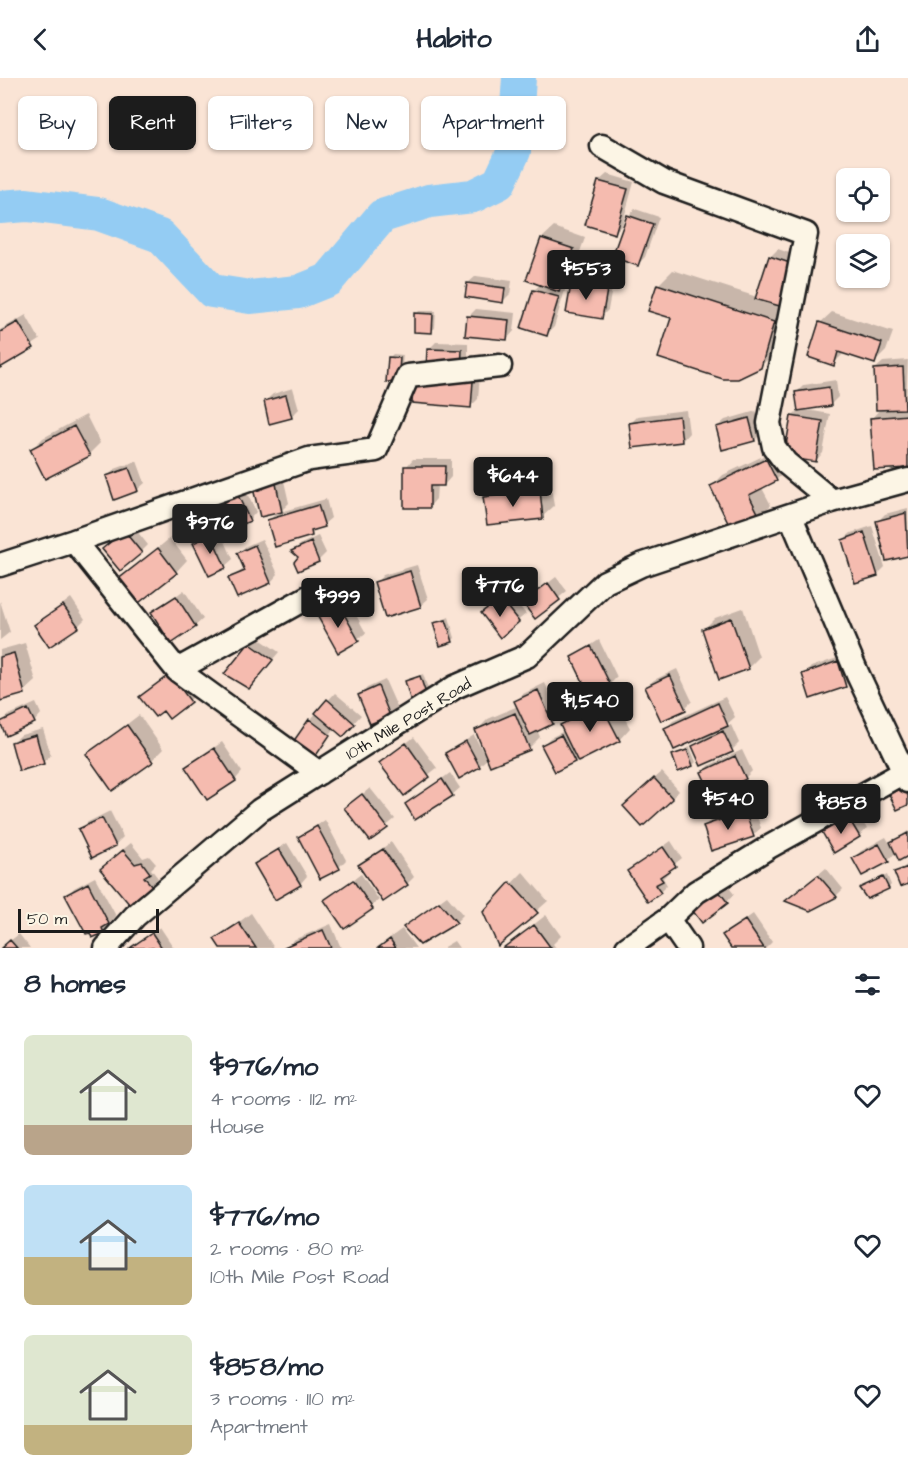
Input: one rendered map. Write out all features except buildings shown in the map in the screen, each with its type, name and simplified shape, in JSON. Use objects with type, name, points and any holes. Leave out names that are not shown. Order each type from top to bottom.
[{"type":"street","points":[[602,146],[664,182],[806,234],[769,423],[774,447],[786,464],[832,501]]},
{"type":"street","points":[[0,566],[309,459],[376,450],[408,376],[500,366]]},
{"type":"street","name":"10th Mile Post Road","points":[[106,948],[135,916],[260,810],[455,687],[527,656],[605,582],[641,565],[791,517],[832,501],[908,480]]},
{"type":"street","points":[[627,948],[668,919],[696,892],[760,852],[906,776],[858,675],[791,517]]},
{"type":"street","points":[[74,541],[177,670],[319,773]]},
{"type":"street","points":[[177,670],[308,597]]},
{"type":"street","points":[[668,919],[688,948]]},
{"type":"waterway","points":[[0,207],[27,205],[99,214],[160,236],[212,291],[250,297],[298,292],[328,280],[382,216],[429,201],[473,196],[499,183],[514,151],[519,78]]}]
